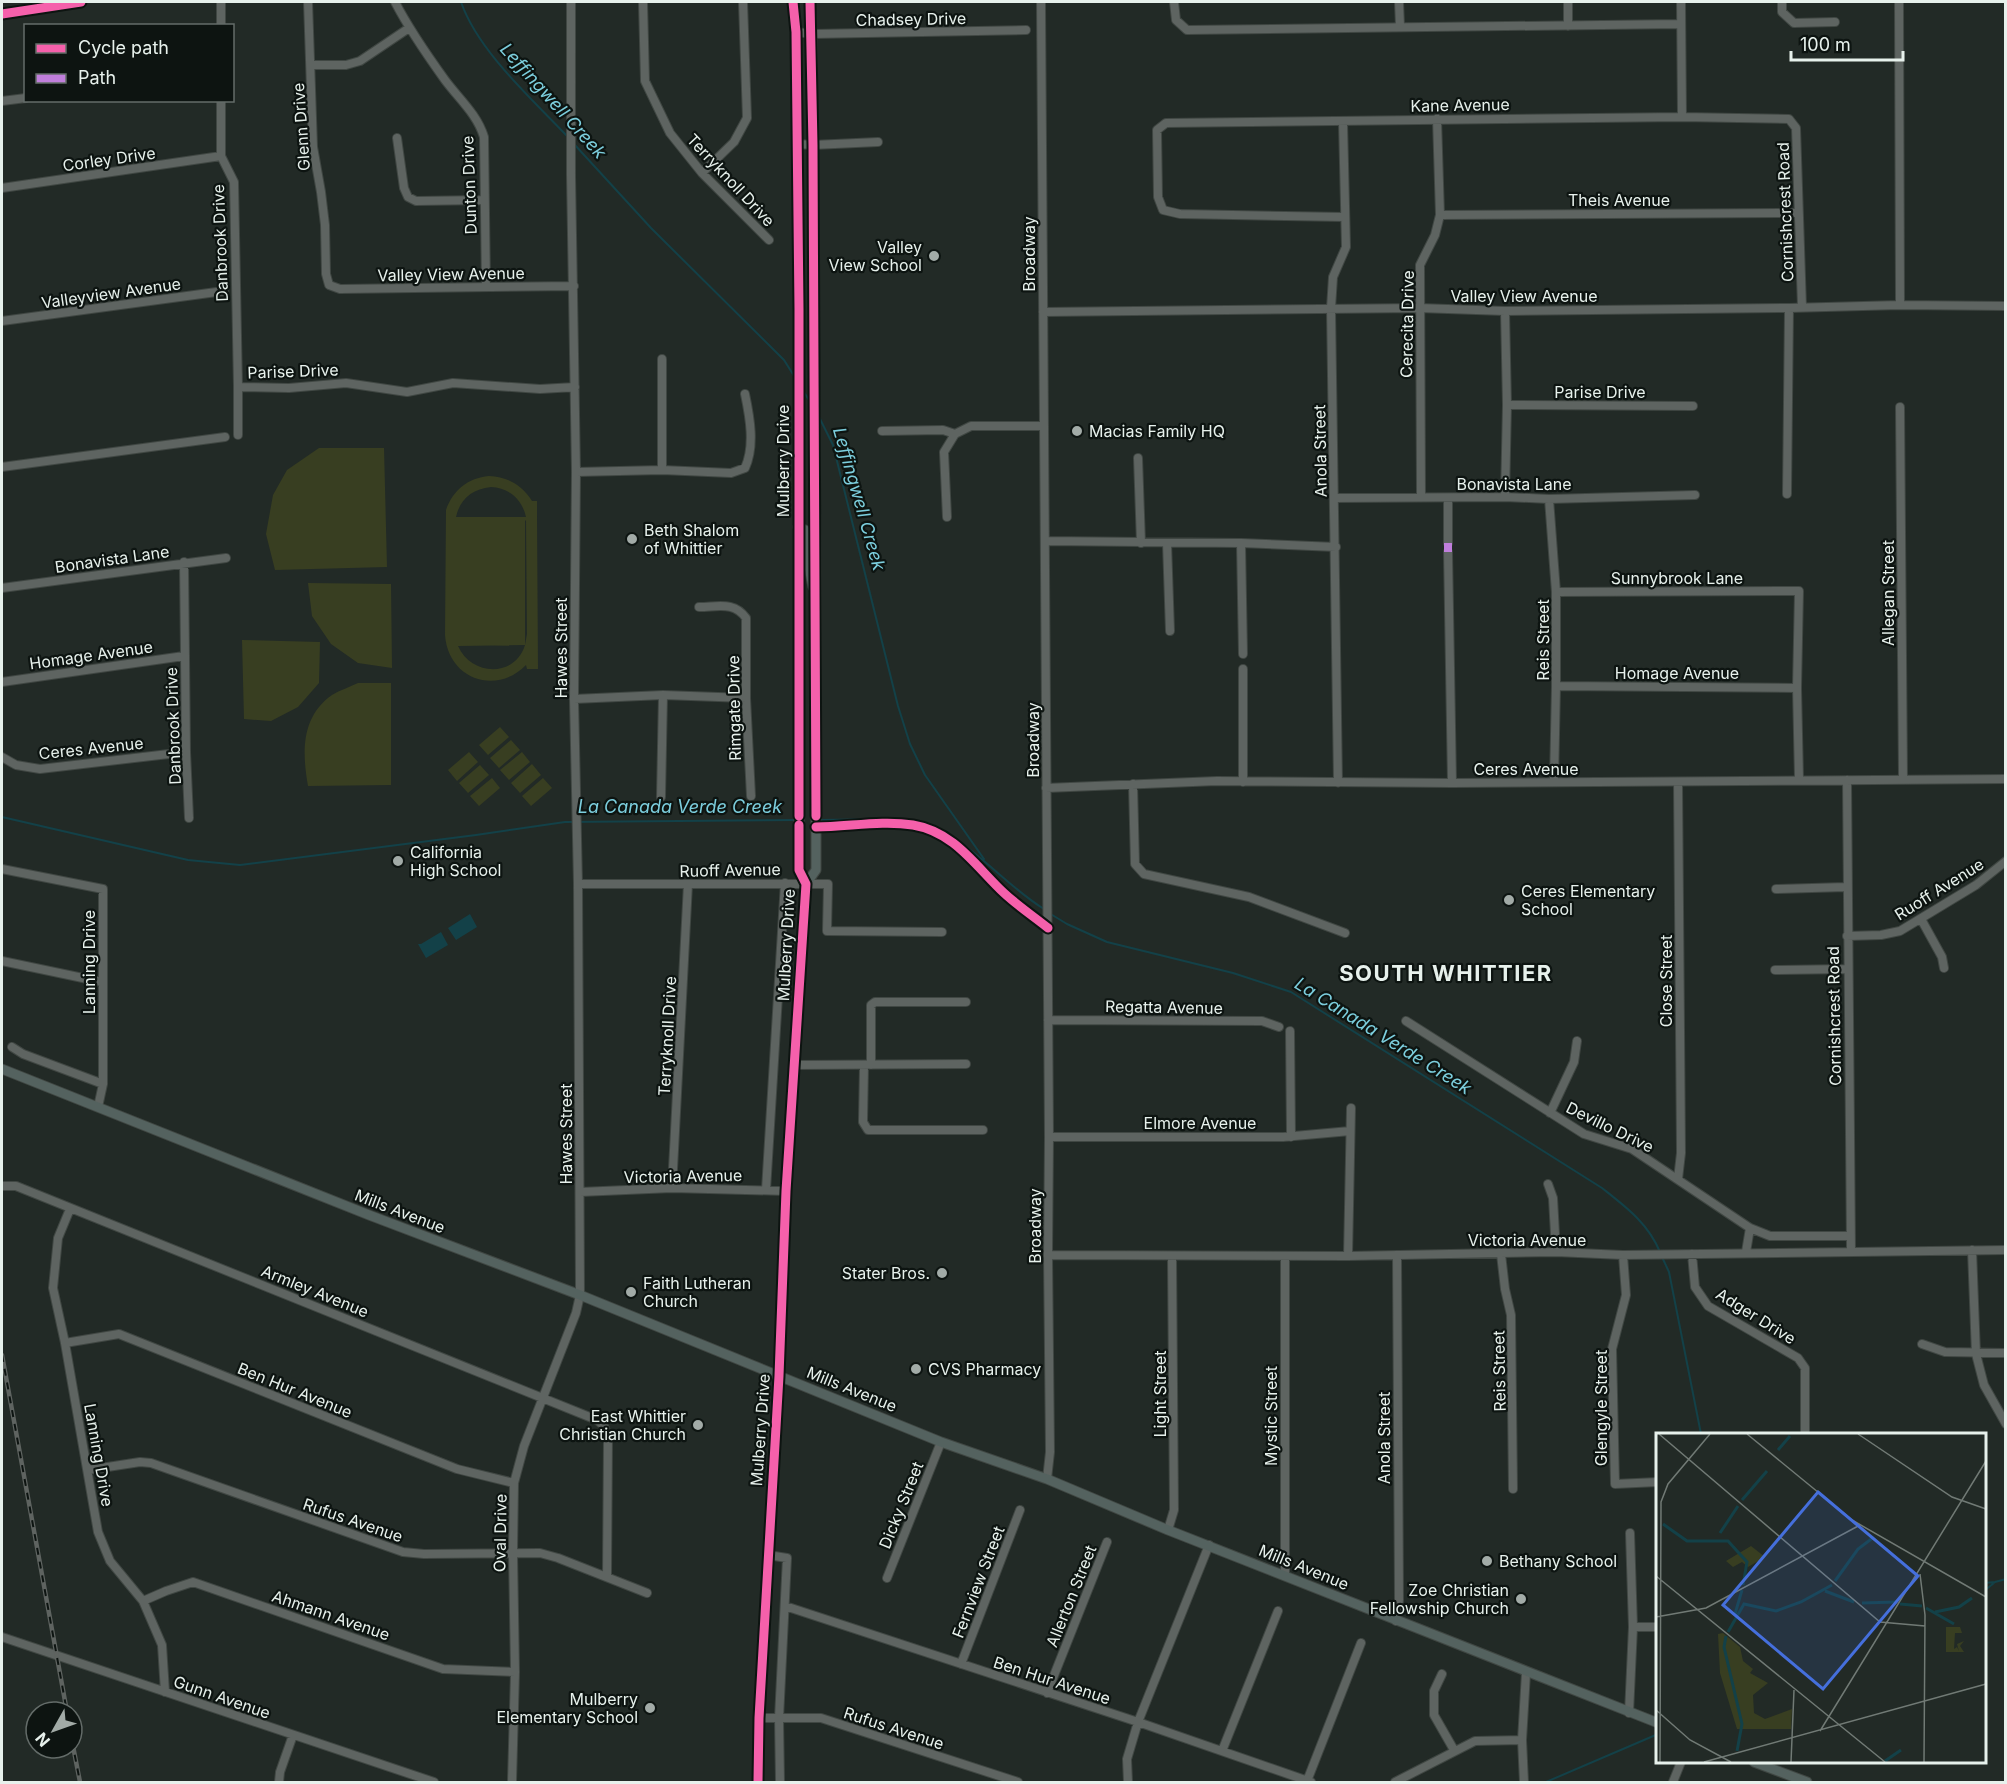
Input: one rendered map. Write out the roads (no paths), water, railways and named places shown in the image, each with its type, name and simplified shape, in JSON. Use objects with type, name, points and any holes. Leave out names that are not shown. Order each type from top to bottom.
[{"type":"main road","points":[[2,14],[81,2]]},
{"type":"main road","name":"Mulberry Drive","points":[[758,1782],[759,1718],[779,1376],[786,1191],[806,884],[799,870],[799,349],[796,32],[793,2]]},
{"type":"main road","name":"Mulberry Drive","points":[[806,884],[816,870],[813,145],[810,2]]},
{"type":"main road","points":[[2,7],[30,9]]},
{"type":"main road","points":[[798,527],[805,530],[809,538],[810,575],[816,595]]},
{"type":"main road","name":"Mills Avenue","points":[[2,1069],[369,1215],[580,1295],[941,1442],[1047,1479],[1168,1530],[1656,1722]]},
{"type":"main road","points":[[1758,1763],[1789,1779],[1807,1782]]},
{"type":"street","points":[[221,24],[222,2]]},
{"type":"street","name":"Glenn Drive","points":[[308,2],[313,147],[325,225],[326,274],[329,285]]},
{"type":"street","name":"Dunton Drive","points":[[395,2],[409,28],[447,82],[480,122],[484,137],[483,200],[486,287]]},
{"type":"street","name":"Hawes Street","points":[[571,2],[571,175],[576,472],[574,699],[578,884],[580,1295]]},
{"type":"street","name":"Terryknoll Drive","points":[[643,2],[645,81],[670,133],[702,173],[769,240]]},
{"type":"street","points":[[702,173],[734,142],[747,118],[742,2]]},
{"type":"street","name":"Broadway","points":[[1041,2],[1049,1137],[1050,1452],[1047,1479]]},
{"type":"street","points":[[1174,2],[1176,20],[1187,30],[1680,24]]},
{"type":"street","points":[[1399,2],[1400,26]]},
{"type":"street","points":[[1568,2],[1568,26]]},
{"type":"street","points":[[1681,2],[1682,117]]},
{"type":"street","points":[[1782,2],[1782,12],[1794,23],[1835,22]]},
{"type":"street","points":[[1899,2],[1900,305]]},
{"type":"street","points":[[311,65],[346,65],[360,61],[409,28]]},
{"type":"street","name":"Chadsey Drive","points":[[796,32],[812,34],[1026,30]]},
{"type":"street","points":[[2,101],[24,98]]},
{"type":"street","name":"Danbrook Drive","points":[[221,102],[221,156],[234,182],[238,387]]},
{"type":"street","name":"Kane Avenue","points":[[1345,217],[1180,214],[1163,210],[1158,197],[1157,130],[1166,123],[1682,117],[1789,119]]},
{"type":"street","name":"Cerecita Drive","points":[[1421,497],[1420,265],[1435,235],[1440,215],[1437,119]]},
{"type":"street","name":"Cornishcrest Road","points":[[1789,119],[1796,128],[1802,307]]},
{"type":"street","name":"Anola Street","points":[[1338,783],[1331,308],[1333,277],[1346,247],[1343,122]]},
{"type":"street","points":[[397,138],[404,188],[408,197],[416,201],[483,200]]},
{"type":"street","points":[[796,144],[878,142]]},
{"type":"street","name":"Corley Drive","points":[[2,188],[221,156]]},
{"type":"street","name":"Theis Avenue","points":[[1440,215],[1798,213]]},
{"type":"street","name":"Valley View Avenue","points":[[329,285],[340,290],[574,286]]},
{"type":"street","name":"Valleyview Avenue","points":[[2,321],[224,291]]},
{"type":"street","name":"Valley View Avenue","points":[[1043,312],[1331,308],[1505,311],[1900,305],[2006,306]]},
{"type":"street","points":[[1787,494],[1789,308]]},
{"type":"street","points":[[1505,311],[1507,405],[1505,497]]},
{"type":"street","points":[[662,359],[662,470]]},
{"type":"street","name":"Parise Drive","points":[[238,435],[238,387],[289,388],[346,383],[407,392],[453,383],[540,389],[575,387]]},
{"type":"street","points":[[576,472],[662,470],[731,472],[745,468],[750,456],[749,414],[745,394]]},
{"type":"street","name":"Parise Drive","points":[[1507,405],[1693,406]]},
{"type":"street","name":"Allegan Street","points":[[1900,407],[1903,778]]},
{"type":"street","points":[[947,517],[944,452],[955,434],[971,426],[1044,426]]},
{"type":"street","points":[[882,431],[943,430],[955,434]]},
{"type":"street","points":[[2,467],[225,437]]},
{"type":"street","points":[[1138,458],[1141,543]]},
{"type":"street","name":"Bonavista Lane","points":[[1334,498],[1549,499],[1695,495]]},
{"type":"street","points":[[1448,498],[1452,783]]},
{"type":"street","name":"Reis Street","points":[[1549,499],[1556,592],[1554,782]]},
{"type":"street","points":[[1045,541],[1241,543],[1336,547]]},
{"type":"street","points":[[1167,543],[1170,632]]},
{"type":"street","points":[[1241,543],[1243,654]]},
{"type":"street","name":"Bonavista Lane","points":[[2,588],[226,558]]},
{"type":"street","name":"Danbrook Drive","points":[[184,562],[184,656],[189,818]]},
{"type":"street","name":"Sunnybrook Lane","points":[[1556,592],[1799,591],[1797,688]]},
{"type":"street","name":"Rimgate Drive","points":[[699,607],[734,606],[746,618],[746,698],[751,796]]},
{"type":"street","name":"Homage Avenue","points":[[2,682],[184,656]]},
{"type":"street","points":[[1243,669],[1243,782]]},
{"type":"street","name":"Homage Avenue","points":[[1556,686],[1797,688]]},
{"type":"street","points":[[1797,688],[1799,779]]},
{"type":"street","points":[[574,699],[663,695],[746,698]]},
{"type":"street","points":[[661,796],[663,695]]},
{"type":"street","name":"Ceres Avenue","points":[[2,757],[16,765],[40,769],[186,752]]},
{"type":"street","name":"Ceres Avenue","points":[[1046,788],[1243,782],[1452,783],[2006,779]]},
{"type":"street","name":"Cornishcrest Road","points":[[1847,780],[1846,887],[1851,1251]]},
{"type":"street","name":"Close Street","points":[[1678,782],[1681,1153],[1678,1179]]},
{"type":"street","points":[[1133,784],[1135,864],[1144,874],[1249,897],[1345,933]]},
{"type":"street","name":"Ruoff Avenue","points":[[1847,936],[1881,935],[1900,931],[1976,885],[2005,862]]},
{"type":"street","name":"Lanning Drive","points":[[2,869],[103,889],[103,1084],[98,1107]]},
{"type":"street","name":"Mulberry Drive","points":[[766,1190],[785,883]]},
{"type":"street","name":"Ruoff Avenue","points":[[578,884],[828,884],[827,931],[942,932]]},
{"type":"street","name":"Terryknoll Drive","points":[[672,1188],[688,884]]},
{"type":"street","points":[[1776,889],[1846,887]]},
{"type":"street","points":[[1921,919],[1942,957],[1944,968]]},
{"type":"street","points":[[2,961],[102,982]]},
{"type":"street","points":[[1775,970],[1847,969]]},
{"type":"street","points":[[966,1002],[875,1002],[871,1005],[863,1122],[868,1130],[983,1130]]},
{"type":"street","name":"Regatta Avenue","points":[[1048,1020],[1262,1022],[1278,1027]]},
{"type":"street","name":"Devillo Drive","points":[[1406,1021],[1584,1134],[1632,1149],[1750,1228]]},
{"type":"street","points":[[1290,1031],[1291,1137]]},
{"type":"street","points":[[1550,1113],[1574,1062],[1577,1041]]},
{"type":"street","points":[[12,1047],[23,1054],[103,1084]]},
{"type":"street","points":[[794,1065],[966,1064]]},
{"type":"street","points":[[1348,1256],[1351,1108]]},
{"type":"street","name":"Elmore Avenue","points":[[1049,1137],[1291,1137],[1350,1131]]},
{"type":"street","points":[[1548,1184],[1553,1198],[1556,1252]]},
{"type":"street","name":"Armley Avenue","points":[[2,1186],[16,1186],[597,1420],[604,1426],[608,1437],[607,1577]]},
{"type":"street","name":"Victoria Avenue","points":[[580,1192],[672,1188],[786,1191]]},
{"type":"street","name":"Lanning Drive","points":[[70,1209],[58,1238],[53,1288],[65,1343],[98,1532],[110,1561],[143,1601],[162,1645],[165,1692]]},
{"type":"street","points":[[1746,1252],[1750,1228],[1770,1236],[1850,1236]]},
{"type":"street","points":[[1972,1250],[1976,1354],[1984,1385],[2006,1424]]},
{"type":"street","name":"Victoria Avenue","points":[[1048,1255],[1348,1256],[1556,1252],[1623,1255],[2006,1250]]},
{"type":"street","name":"Reis Street","points":[[1501,1254],[1511,1315],[1513,1489]]},
{"type":"street","name":"Adger Drive","points":[[1692,1254],[1695,1287],[1708,1305],[1798,1358],[1805,1368],[1805,1433]]},
{"type":"street","name":"Anola Street","points":[[1396,1621],[1399,1600],[1397,1255]]},
{"type":"street","name":"Glengyle Street","points":[[1623,1255],[1626,1295],[1612,1349],[1615,1484],[1656,1482]]},
{"type":"street","name":"Light Street","points":[[1168,1530],[1173,1510],[1172,1256]]},
{"type":"street","name":"Mystic Street","points":[[1284,1256],[1285,1576]]},
{"type":"street","name":"Oval Drive","points":[[512,1782],[515,1672],[514,1482],[524,1446],[578,1310],[580,1295]]},
{"type":"street","name":"Ben Hur Avenue","points":[[65,1343],[119,1334],[457,1469],[514,1482]]},
{"type":"street","points":[[1922,1344],[1945,1352],[2006,1353]]},
{"type":"street","name":"Dicky Street","points":[[887,1578],[941,1442]]},
{"type":"street","name":"Rufus Avenue","points":[[88,1470],[140,1462],[160,1465],[402,1552],[424,1554],[540,1553],[647,1593]]},
{"type":"street","name":"Fernview Street","points":[[961,1664],[1020,1510]]},
{"type":"street","points":[[1629,1713],[1633,1627],[1630,1533]]},
{"type":"street","name":"Allerton Street","points":[[1047,1693],[1107,1542]]},
{"type":"street","points":[[1128,1782],[1127,1759],[1138,1722],[1209,1545]]},
{"type":"street","points":[[768,1556],[787,1558],[779,1718],[780,1782]]},
{"type":"street","name":"Ahmann Avenue","points":[[143,1601],[194,1582],[443,1669],[515,1672]]},
{"type":"street","name":"Ben Hur Avenue","points":[[785,1606],[1138,1722],[1309,1782]]},
{"type":"street","points":[[1222,1751],[1278,1611]]},
{"type":"street","points":[[1633,1627],[1656,1627]]},
{"type":"street","name":"Gunn Avenue","points":[[2,1637],[434,1782]]},
{"type":"street","points":[[1309,1782],[1361,1643]]},
{"type":"street","points":[[1524,1782],[1522,1740],[1526,1673]]},
{"type":"street","points":[[1442,1674],[1434,1691],[1434,1714],[1454,1750]]},
{"type":"street","name":"Rufus Avenue","points":[[759,1718],[821,1718],[1018,1782]]},
{"type":"street","points":[[279,1782],[280,1772],[293,1735]]},
{"type":"street","points":[[1395,1782],[1475,1741],[1522,1740]]},
{"type":"street","points":[[1673,1782],[1680,1763]]},
{"type":"water","points":[[470,914],[477,927],[456,940],[448,928]]},
{"type":"water","points":[[441,932],[448,945],[426,958],[418,944]]},
{"type":"waterway","name":"Leffingwell Creek","points":[[461,2],[480,38],[507,74],[568,137]]},
{"type":"waterway","name":"Leffingwell Creek","points":[[574,144],[651,228],[784,360],[796,379]]},
{"type":"waterway","name":"Leffingwell Creek","points":[[802,389],[812,405]]},
{"type":"waterway","name":"Leffingwell Creek","points":[[818,415],[833,445],[898,706],[910,744],[925,775],[984,859]]},
{"type":"waterway","name":"La Canada Verde Creek","points":[[2,817],[188,860],[240,865],[565,822],[797,820]]},
{"type":"waterway","name":"La Canada Verde Creek","points":[[818,820],[898,819],[920,823],[959,841],[1026,897],[1044,909]]},
{"type":"waterway","name":"La Canada Verde Creek","points":[[1049,913],[1107,942],[1233,973],[1291,992],[1602,1188],[1643,1224],[1660,1252]]},
{"type":"waterway","name":"La Canada Verde Creek","points":[[1662,1257],[1669,1272],[1701,1433]]},
{"type":"waterway","name":"La Canada Verde Creek","points":[[1986,1583],[2006,1579]]},
{"type":"waterway","points":[[1986,1589],[1994,1583]]},
{"type":"waterway","points":[[1546,1782],[1656,1735]]},
{"type":"railway","points":[[2,1355],[65,1700]]},
{"type":"railway","points":[[76,1760],[80,1782]]},
{"type":"place","name":"Valley View School","points":[[934,256]]},
{"type":"place","name":"Macias Family HQ","points":[[1077,431]]},
{"type":"place","name":"Beth Shalom of Whittier","points":[[632,539]]},
{"type":"place","name":"California High School","points":[[398,861]]},
{"type":"place","name":"Ceres Elementary School","points":[[1509,900]]},
{"type":"place","name":"Stater Bros.","points":[[942,1273]]},
{"type":"place","name":"Faith Lutheran Church","points":[[631,1292]]},
{"type":"place","name":"CVS Pharmacy","points":[[916,1369]]},
{"type":"place","name":"East Whittier Christian Church","points":[[698,1425]]},
{"type":"place","name":"Bethany School","points":[[1487,1561]]},
{"type":"place","name":"Zoe Christian Fellowship Church","points":[[1521,1599]]},
{"type":"place","name":"Mulberry Elementary School","points":[[650,1708]]},
{"type":"district","name":"SOUTH WHITTIER","points":[[1446,973]]}]
